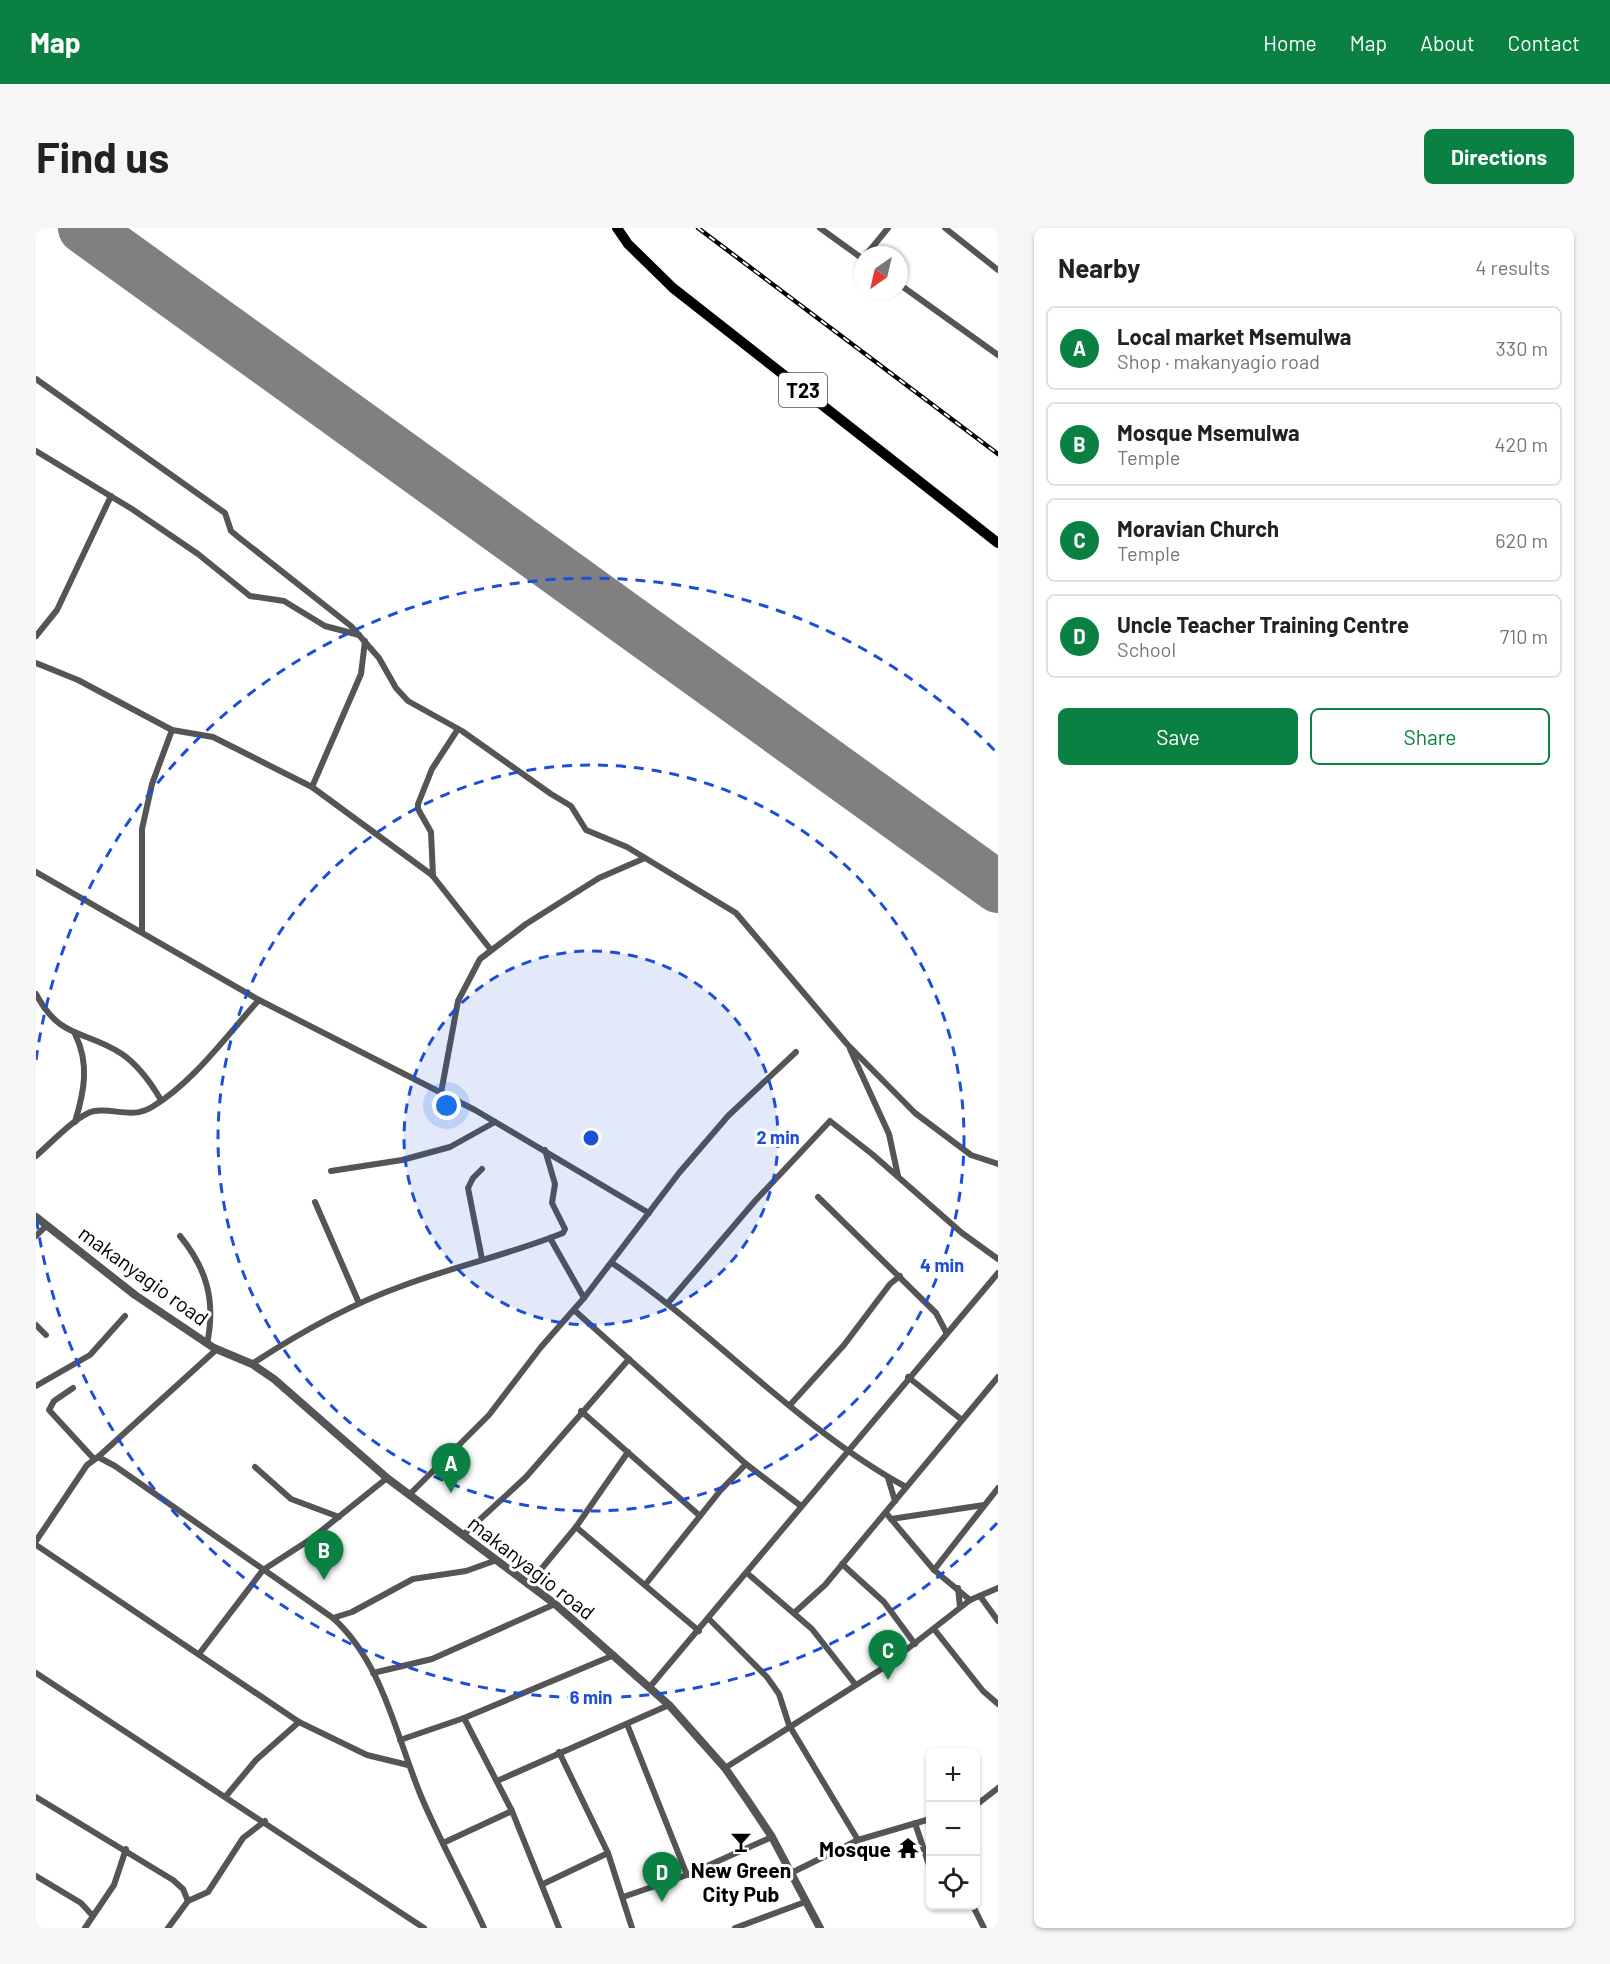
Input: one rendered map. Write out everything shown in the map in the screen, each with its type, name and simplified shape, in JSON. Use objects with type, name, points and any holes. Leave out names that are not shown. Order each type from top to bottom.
[{"type":"main road","name":"T23","points":[[617,228],[628,244],[673,288],[998,543]]},
{"type":"street","points":[[820,228],[854,253]]},
{"type":"street","points":[[873,246],[888,228]]},
{"type":"street","points":[[945,228],[955,230],[998,270]]},
{"type":"street","points":[[908,291],[998,355]]},
{"type":"street","points":[[990,350],[998,347]]},
{"type":"street","points":[[36,379],[225,513],[231,531],[237,537],[362,638],[379,658],[396,688],[408,701],[458,729],[571,806],[586,830],[645,858],[736,913],[848,1044],[915,1113],[971,1155],[998,1164]]},
{"type":"street","points":[[36,451],[111,496],[198,554],[250,596],[284,601],[325,626],[362,638]]},
{"type":"street","points":[[36,636],[57,610],[111,496]]},
{"type":"street","points":[[312,787],[361,674],[362,638]]},
{"type":"street","points":[[36,663],[78,680],[172,730],[213,737],[312,787],[433,876],[491,950]]},
{"type":"street","points":[[433,876],[431,832],[418,809],[418,804],[432,769],[458,729]]},
{"type":"street","points":[[142,931],[142,829],[152,784],[172,730]]},
{"type":"street","points":[[441,1093],[458,1000],[473,969],[491,950],[599,878],[645,858]]},
{"type":"street","points":[[36,872],[260,1000],[495,1122],[649,1213]]},
{"type":"street","points":[[36,994],[60,1026],[124,1055],[154,1088],[161,1100]]},
{"type":"street","points":[[36,1156],[93,1111],[129,1114],[153,1107],[197,1070],[260,1000]]},
{"type":"street","points":[[75,1034],[85,1060],[83,1095],[75,1123]]},
{"type":"street","points":[[848,1044],[890,1134],[898,1176]]},
{"type":"street","points":[[409,1495],[489,1415],[541,1347],[584,1298],[728,1116],[796,1052]]},
{"type":"street","points":[[668,1303],[755,1201],[830,1121],[898,1176],[947,1220],[998,1259]]},
{"type":"street","points":[[331,1172],[402,1160],[450,1147],[495,1122]]},
{"type":"street","points":[[252,1364],[280,1345],[359,1303],[563,1233],[565,1229],[552,1203],[555,1184],[544,1150]]},
{"type":"street","points":[[482,1169],[473,1178],[468,1192],[483,1259]]},
{"type":"street","points":[[818,1197],[939,1316],[946,1332]]},
{"type":"street","points":[[315,1202],[359,1303]]},
{"type":"street","name":"makanyagio road","points":[[36,1217],[135,1295],[216,1350],[252,1364],[274,1379],[387,1478],[494,1561],[555,1604],[614,1655],[669,1705],[725,1768],[772,1837],[820,1928]]},
{"type":"street","points":[[36,1236],[46,1226]]},
{"type":"street","points":[[180,1236],[191,1249],[210,1292],[212,1322],[207,1344]]},
{"type":"street","points":[[550,1238],[584,1298]]},
{"type":"street","points":[[612,1263],[668,1303],[849,1451],[906,1487]]},
{"type":"street","points":[[649,1688],[849,1451],[908,1377],[998,1273]]},
{"type":"street","points":[[790,1405],[844,1345],[890,1284],[900,1276]]},
{"type":"street","points":[[574,1310],[746,1464],[801,1506]]},
{"type":"street","points":[[36,1386],[90,1355],[125,1316]]},
{"type":"street","points":[[36,1325],[46,1335]]},
{"type":"street","points":[[216,1350],[87,1465],[36,1543],[298,1722],[368,1755],[408,1765]]},
{"type":"street","points":[[463,1535],[526,1477],[581,1411],[629,1359]]},
{"type":"street","points":[[908,1377],[962,1420]]},
{"type":"street","points":[[794,1613],[825,1585],[998,1377]]},
{"type":"street","points":[[73,1388],[54,1401],[50,1410],[96,1458],[115,1466],[333,1618],[351,1636],[373,1673],[408,1765],[484,1928]]},
{"type":"street","points":[[581,1411],[700,1516]]},
{"type":"street","points":[[528,1586],[576,1527],[628,1452]]},
{"type":"street","points":[[645,1585],[700,1516],[746,1464]]},
{"type":"street","points":[[255,1467],[291,1499],[339,1517]]},
{"type":"street","points":[[888,1477],[895,1502]]},
{"type":"street","points":[[199,1654],[263,1570],[339,1517],[387,1478]]},
{"type":"street","points":[[934,1570],[998,1488]]},
{"type":"street","points":[[891,1520],[985,1505]]},
{"type":"street","points":[[886,1513],[934,1570],[970,1600]]},
{"type":"street","points":[[576,1527],[699,1631]]},
{"type":"street","points":[[333,1618],[352,1612],[413,1579],[466,1571],[494,1561]]},
{"type":"street","points":[[842,1564],[884,1602],[915,1644]]},
{"type":"street","points":[[747,1573],[794,1613],[825,1644],[855,1684]]},
{"type":"street","points":[[957,1588],[960,1607]]},
{"type":"street","points":[[725,1768],[789,1725],[883,1668],[970,1600],[998,1588]]},
{"type":"street","points":[[980,1596],[998,1621]]},
{"type":"street","points":[[373,1673],[432,1659],[555,1604]]},
{"type":"street","points":[[709,1619],[767,1677],[778,1694],[789,1725],[858,1840]]},
{"type":"street","points":[[934,1629],[983,1691],[998,1704]]},
{"type":"street","points":[[400,1740],[464,1718],[614,1655]]},
{"type":"street","points":[[36,1673],[265,1821],[424,1928]]},
{"type":"street","points":[[497,1781],[669,1705]]},
{"type":"street","points":[[464,1718],[512,1811],[560,1928]]},
{"type":"street","points":[[226,1796],[256,1760],[298,1722]]},
{"type":"street","points":[[627,1724],[687,1875]]},
{"type":"street","points":[[559,1752],[608,1853],[632,1928]]},
{"type":"street","points":[[980,1802],[998,1788]]},
{"type":"street","points":[[36,1797],[126,1849],[180,1885],[188,1901]]},
{"type":"street","points":[[442,1842],[512,1811]]},
{"type":"street","points":[[791,1873],[858,1840],[926,1820]]},
{"type":"street","points":[[168,1928],[188,1901],[208,1892],[243,1838],[265,1821]]},
{"type":"street","points":[[915,1823],[926,1856]]},
{"type":"street","points":[[623,1897],[687,1875],[772,1837]]},
{"type":"street","points":[[85,1928],[114,1885],[126,1849]]},
{"type":"street","points":[[543,1884],[608,1853]]},
{"type":"street","points":[[36,1876],[81,1903],[92,1915]]},
{"type":"street","points":[[735,1928],[805,1902]]},
{"type":"street","points":[[975,1910],[984,1928]]},
{"type":"runway","points":[[84,228],[998,887]]},
{"type":"railway","points":[[698,228],[998,454]]},
{"type":"place","name":"Local market Msemulwa","points":[[451,1493]]},
{"type":"place","name":"Mosque Msemulwa","points":[[324,1580]]},
{"type":"place","name":"Moravian Church","points":[[888,1680]]},
{"type":"place","name":"New Green City Pub","points":[[741,1842]]},
{"type":"place","name":"Mosque","points":[[908,1848]]},
{"type":"place","name":"Uncle Teacher Training Centre","points":[[662,1902]]}]
